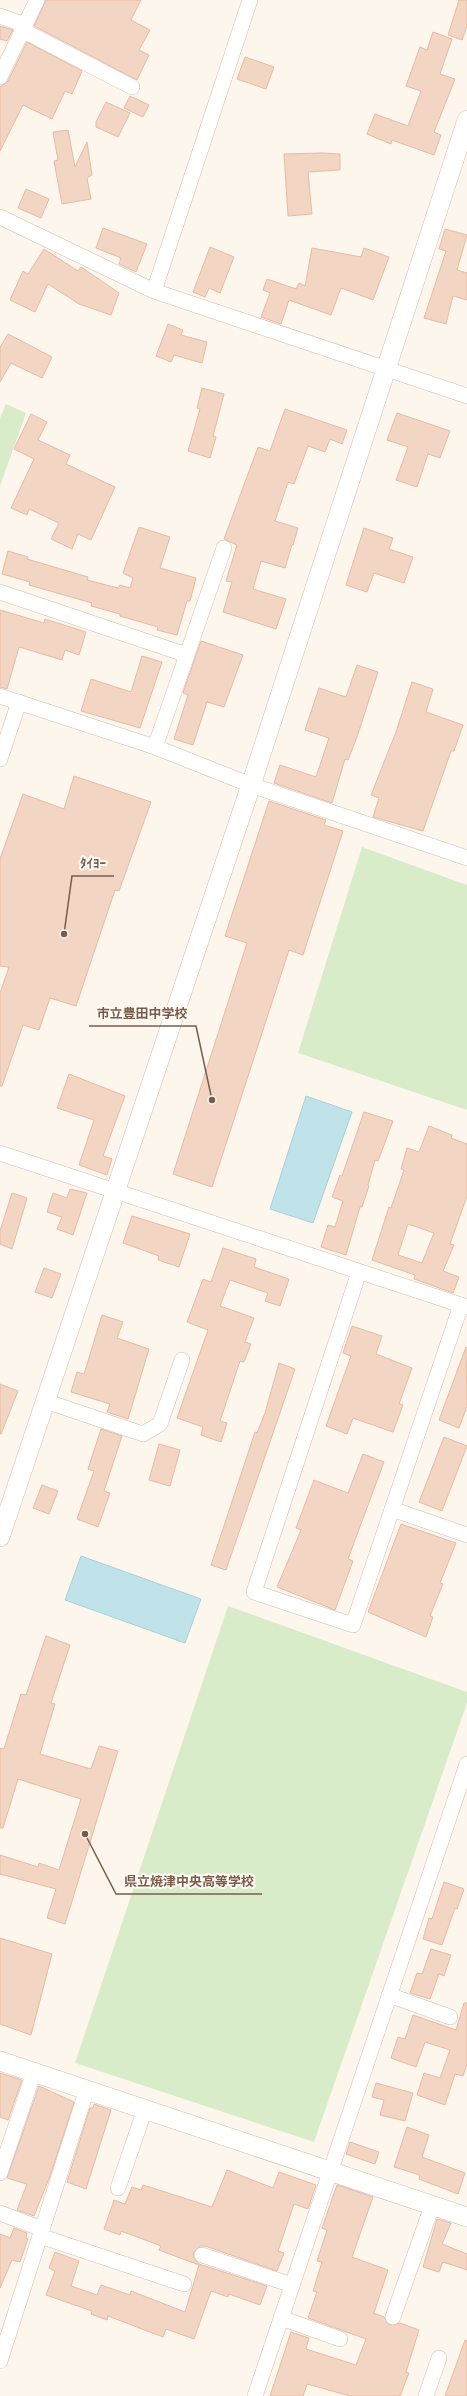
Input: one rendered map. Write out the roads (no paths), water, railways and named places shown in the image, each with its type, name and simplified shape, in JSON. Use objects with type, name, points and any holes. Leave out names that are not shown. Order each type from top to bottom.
[{"type":"street","points":[[0,77],[37,0]]},
{"type":"street","points":[[154,291],[250,0]]},
{"type":"street","points":[[0,16],[132,87]]},
{"type":"street","points":[[0,1537],[251,785],[467,120]]},
{"type":"street","points":[[0,216],[154,291],[467,396]]},
{"type":"street","points":[[155,747],[224,548]]},
{"type":"street","points":[[0,592],[187,655]]},
{"type":"street","points":[[0,696],[155,747],[251,785],[467,858]]},
{"type":"street","points":[[0,759],[19,702]]},
{"type":"street","points":[[0,1153],[464,1306],[392,1509],[353,1626],[254,1592],[360,1272]]},
{"type":"street","points":[[45,1400],[143,1434],[160,1424],[182,1360]]},
{"type":"street","points":[[392,1509],[467,1535]]},
{"type":"street","points":[[255,2396],[467,1764]]},
{"type":"street","points":[[389,1995],[450,2017]]},
{"type":"street","points":[[0,2061],[467,2217]]},
{"type":"street","points":[[0,2173],[34,2072]]},
{"type":"street","points":[[0,2361],[87,2089]]},
{"type":"street","points":[[118,2188],[145,2109]]},
{"type":"street","points":[[393,2317],[432,2206]]},
{"type":"street","points":[[0,2213],[41,2232],[184,2284]]},
{"type":"street","points":[[202,2255],[292,2285]]},
{"type":"street","points":[[281,2318],[340,2339]]},
{"type":"street","points":[[426,2396],[439,2358]]},
{"type":"water","points":[[306,1096],[352,1112],[313,1223],[270,1209]]},
{"type":"water","points":[[81,1556],[201,1599],[185,1643],[65,1600]]},
{"type":"place","name":"ﾀｲﾖｰ","points":[[64,934]]},
{"type":"place","name":"市立豊田中学校","points":[[212,1100]]},
{"type":"place","name":"県立焼津中央高等学校","points":[[85,1834]]}]
